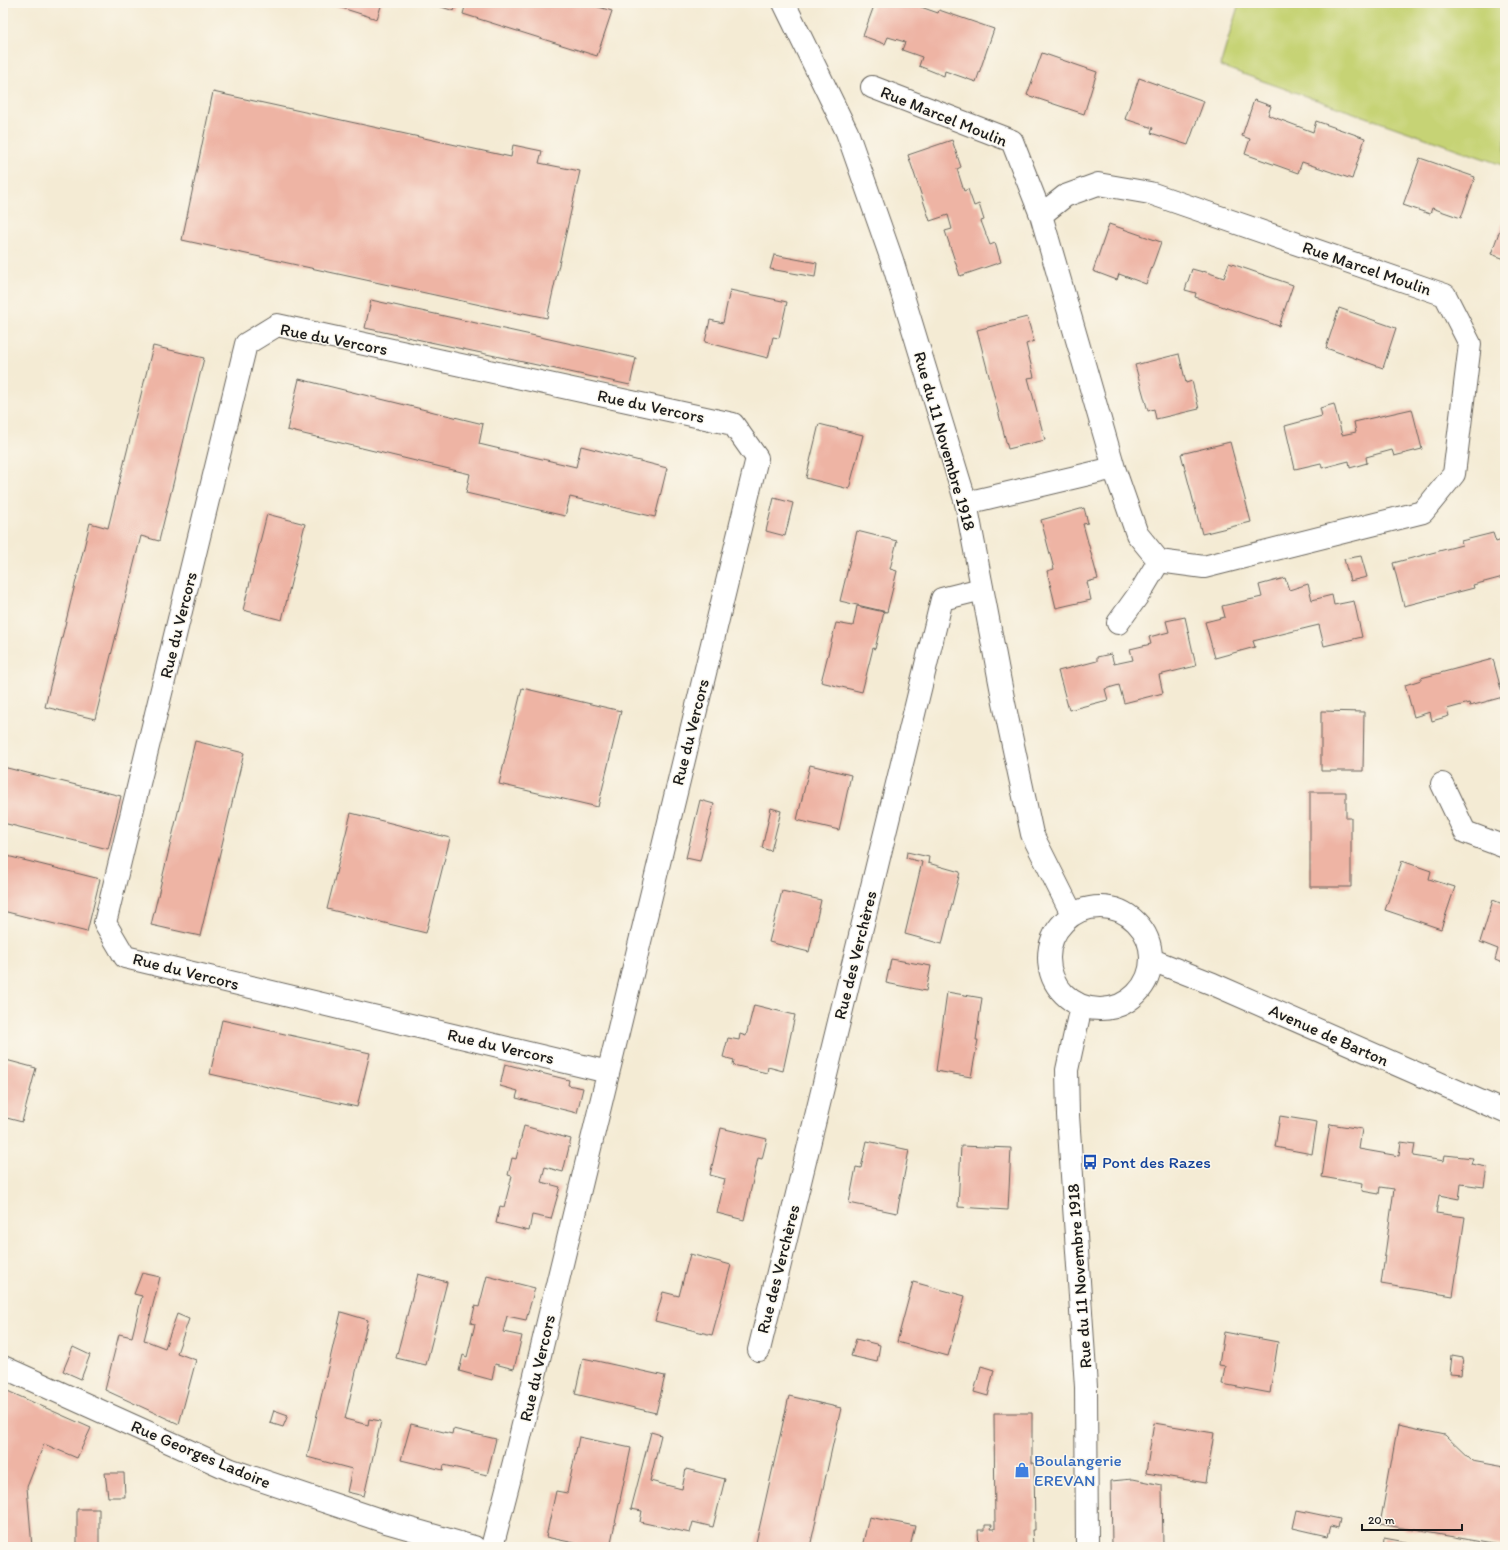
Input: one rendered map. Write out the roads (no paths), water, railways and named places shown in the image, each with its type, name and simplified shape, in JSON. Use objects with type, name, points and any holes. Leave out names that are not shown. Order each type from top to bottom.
[{"type":"street","name":"Rue du 11 Novembre 1918","points":[[784,3],[847,132],[892,260],[966,503],[1007,719],[1032,834],[1072,914]]},
{"type":"street","name":"Rue Marcel Moulin","points":[[872,87],[1012,141],[1041,215],[1114,468],[1137,534],[1159,561],[1204,567],[1423,512],[1454,474],[1470,344],[1445,295],[1150,193],[1098,184],[1065,196],[1041,215]]},
{"type":"street","name":"Rue du Vercors","points":[[492,1547],[515,1458],[757,458],[733,424],[277,325],[246,344],[105,924],[125,957],[608,1072]]},
{"type":"street","points":[[966,503],[1114,468]]},
{"type":"street","points":[[1118,623],[1141,591],[1159,561]]},
{"type":"street","name":"Rue des Verchères","points":[[759,1350],[942,599],[982,589]]},
{"type":"street","points":[[1442,784],[1464,832],[1505,847]]},
{"type":"street","points":[[1103,906],[1118,909],[1132,917],[1143,929],[1150,943],[1152,960],[1149,975],[1141,990],[1128,1001],[1114,1007],[1097,1010],[1081,1006],[1067,998],[1056,986],[1050,971],[1048,955],[1052,939],[1059,925],[1072,914],[1086,908],[1103,906]]},
{"type":"street","name":"Avenue de Barton","points":[[1152,960],[1213,984],[1505,1112]]},
{"type":"street","name":"Rue du 11 Novembre 1918","points":[[1081,1006],[1067,1070],[1068,1107],[1086,1387],[1087,1547]]},
{"type":"street","name":"Rue Georges Ladoire","points":[[3,1367],[231,1470],[386,1522],[474,1547]]},
{"type":"place","name":"Pont des Razes","points":[[1090,1162]]},
{"type":"place","name":"Boulangerie EREVAN","points":[[1022,1470]]}]
